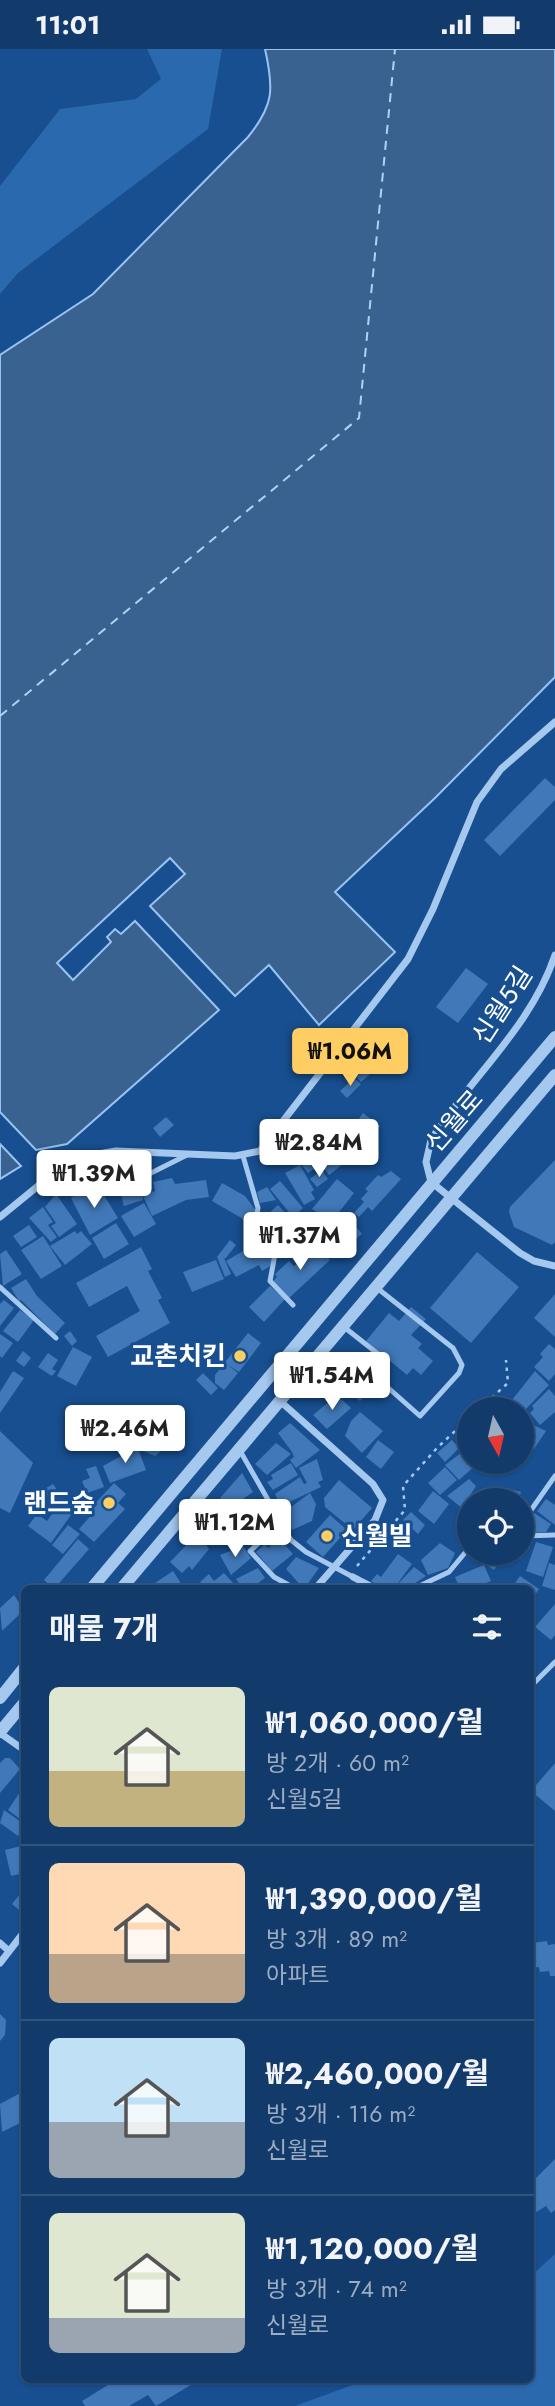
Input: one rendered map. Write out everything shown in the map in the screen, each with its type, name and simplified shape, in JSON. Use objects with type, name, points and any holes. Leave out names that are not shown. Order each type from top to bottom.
[{"type":"street","points":[[0,1217],[38,1186],[57,1161],[116,1151],[243,1156],[260,1151],[408,959],[433,909],[477,802],[502,769],[555,722]]},
{"type":"street","name":"신월5길","points":[[431,1182],[426,1162],[431,1140],[526,1014],[542,988],[555,955]]},
{"type":"street","name":"신월로","points":[[94,1585],[555,1037]]},
{"type":"street","name":"신월로","points":[[124,1585],[555,1075]]},
{"type":"street","points":[[431,1182],[520,1253],[534,1261],[555,1266]]},
{"type":"street","points":[[280,1401],[381,1492],[382,1507],[375,1520],[319,1585]]},
{"type":"street","points":[[353,1577],[368,1585]]},
{"type":"street","points":[[0,1698],[21,1672]]},
{"type":"street","points":[[21,1707],[0,1733],[21,1749]]},
{"type":"street","points":[[0,1963],[21,1936]]},
{"type":"street","points":[[0,1943],[9,1951]]},
{"type":"lane","points":[[38,1186],[67,1188],[143,1177],[188,1155]]},
{"type":"lane","points":[[243,1156],[259,1213],[255,1224],[275,1249],[270,1281],[293,1305]]},
{"type":"lane","points":[[0,1287],[56,1338]]},
{"type":"lane","points":[[344,1327],[387,1361],[385,1385],[420,1416],[459,1373],[462,1365],[453,1348],[376,1287]]},
{"type":"lane","points":[[239,1449],[296,1545],[353,1577]]},
{"type":"lane","points":[[534,1506],[555,1476]]},
{"type":"lane","points":[[281,1523],[250,1551],[274,1577],[289,1585]]},
{"type":"lane","points":[[534,1536],[555,1535]]},
{"type":"lane","points":[[422,1585],[449,1572],[457,1562]]},
{"type":"lane","points":[[534,1683],[555,1661]]},
{"type":"path","points":[[492,1397],[508,1383],[506,1360]]},
{"type":"path","points":[[353,1577],[353,1571],[405,1510],[403,1486],[457,1429]]},
{"type":"shaded area","points":[[147,49],[222,49],[208,129],[18,273],[0,294],[0,186],[60,109],[136,99],[161,79]]},
{"type":"shaded area","points":[[265,49],[555,49],[555,677],[435,798],[335,892],[395,952],[319,1025],[269,965],[235,996],[150,906],[185,874],[170,858],[57,963],[73,980],[111,942],[107,937],[115,929],[121,934],[135,921],[219,1010],[67,1144],[36,1150],[0,1112],[0,355],[93,294],[248,137],[263,115],[270,96],[270,75]]},
{"type":"shaded area","points":[[0,1144],[21,1166],[0,1179]]},
{"type":"shaded area","points":[[555,2254],[555,2406],[295,2406],[358,2383],[534,2383],[534,2273]]},
{"type":"building","points":[[545,778],[555,787],[555,800],[500,856],[484,840]]},
{"type":"building","points":[[466,968],[488,984],[458,1023],[436,1007]]},
{"type":"building","points":[[377,1052],[385,1061],[361,1082],[353,1074]]},
{"type":"building","points":[[354,1078],[361,1084],[347,1098],[340,1091]]},
{"type":"building","points":[[363,1113],[380,1126],[360,1151],[344,1139]]},
{"type":"building","points":[[166,1117],[174,1125],[160,1137],[153,1128]]},
{"type":"building","points":[[339,1138],[353,1156],[329,1175],[315,1157]]},
{"type":"building","points":[[310,1156],[317,1167],[308,1173],[300,1163]]},
{"type":"building","points":[[555,1160],[555,1242],[552,1245],[514,1227],[509,1212],[510,1207]]},
{"type":"building","points":[[116,1163],[129,1177],[70,1185],[68,1169]]},
{"type":"building","points":[[300,1165],[314,1190],[311,1192],[315,1199],[304,1205],[285,1173]]},
{"type":"building","points":[[322,1170],[328,1179],[317,1187],[310,1179]]},
{"type":"building","points":[[391,1171],[401,1179],[372,1211],[368,1207],[359,1217],[354,1213],[364,1202],[361,1199],[368,1191],[365,1189],[378,1175],[381,1177]]},
{"type":"building","points":[[172,1178],[175,1184],[206,1180],[209,1197],[186,1200],[152,1216],[143,1196],[155,1191],[153,1182]]},
{"type":"building","points":[[337,1179],[354,1193],[332,1221],[312,1209]]},
{"type":"building","points":[[280,1181],[303,1208],[293,1217],[270,1189]]},
{"type":"building","points":[[148,1183],[149,1192],[142,1193],[143,1200],[124,1206],[119,1187]]},
{"type":"building","points":[[222,1183],[245,1196],[257,1212],[250,1223],[212,1201]]},
{"type":"building","points":[[267,1187],[276,1200],[260,1203],[257,1192]]},
{"type":"building","points":[[82,1191],[102,1192],[118,1218],[90,1235],[71,1198]]},
{"type":"building","points":[[56,1194],[77,1224],[59,1237],[51,1226],[56,1223],[45,1207]]},
{"type":"building","points":[[144,1203],[156,1224],[134,1237],[121,1216]]},
{"type":"building","points":[[278,1205],[289,1217],[270,1234],[259,1222]]},
{"type":"building","points":[[43,1207],[53,1222],[48,1225],[57,1237],[51,1242],[29,1218]]},
{"type":"building","points":[[116,1223],[129,1244],[104,1259],[92,1238]]},
{"type":"building","points":[[353,1223],[362,1234],[331,1258],[322,1247]]},
{"type":"building","points":[[29,1225],[37,1237],[21,1247],[13,1236]]},
{"type":"building","points":[[75,1231],[77,1234],[81,1231],[92,1244],[65,1265],[50,1246]]},
{"type":"building","points":[[43,1236],[62,1266],[41,1279],[21,1250]]},
{"type":"building","points":[[230,1240],[236,1245],[225,1259],[223,1256],[231,1274],[225,1277],[217,1257]]},
{"type":"building","points":[[267,1244],[274,1255],[272,1265],[262,1271],[259,1265],[236,1277],[226,1261],[250,1247],[254,1253]]},
{"type":"building","points":[[317,1245],[330,1260],[288,1299],[272,1282],[277,1277],[275,1274],[289,1261],[294,1266]]},
{"type":"building","points":[[141,1247],[152,1269],[148,1271],[162,1298],[158,1300],[170,1323],[108,1357],[96,1336],[140,1311],[127,1286],[89,1307],[76,1283]]},
{"type":"building","points":[[6,1250],[22,1274],[3,1286],[0,1254]]},
{"type":"building","points":[[477,1252],[519,1287],[471,1343],[430,1308]]},
{"type":"building","points":[[216,1260],[224,1279],[192,1292],[183,1272]]},
{"type":"building","points":[[26,1279],[37,1296],[65,1323],[55,1334],[19,1301],[11,1288]]},
{"type":"building","points":[[270,1286],[285,1299],[264,1322],[249,1307]]},
{"type":"building","points":[[555,1294],[555,1337],[534,1318]]},
{"type":"building","points":[[4,1300],[14,1308],[0,1326],[0,1304]]},
{"type":"building","points":[[411,1307],[426,1319],[411,1335],[422,1344],[418,1348],[433,1361],[421,1375],[413,1368],[407,1375],[366,1341],[389,1313],[399,1321]]},
{"type":"building","points":[[20,1310],[34,1320],[18,1342],[3,1331]]},
{"type":"building","points":[[70,1331],[77,1341],[72,1346],[64,1336]]},
{"type":"building","points":[[248,1333],[261,1343],[239,1372],[228,1365],[238,1373],[224,1390],[215,1383],[215,1375]]},
{"type":"building","points":[[0,1334],[13,1343],[2,1358],[0,1356]]},
{"type":"building","points":[[549,1344],[555,1349],[555,1374],[549,1381],[534,1367]]},
{"type":"building","points":[[73,1347],[92,1357],[76,1386],[57,1376]]},
{"type":"building","points":[[23,1351],[31,1358],[24,1367],[16,1361]]},
{"type":"building","points":[[48,1353],[58,1360],[52,1369],[56,1371],[52,1376],[38,1367]]},
{"type":"building","points":[[356,1354],[372,1368],[374,1386],[360,1401],[350,1392],[343,1395],[330,1383]]},
{"type":"building","points":[[13,1371],[24,1378],[0,1413],[0,1392]]},
{"type":"building","points":[[535,1371],[549,1385],[534,1401],[534,1397],[514,1397]]},
{"type":"building","points":[[203,1373],[218,1388],[211,1395],[196,1380]]},
{"type":"building","points":[[549,1389],[555,1396],[555,1412],[540,1425],[534,1418],[534,1404]]},
{"type":"building","points":[[337,1395],[351,1408],[327,1429],[313,1415]]},
{"type":"building","points":[[360,1412],[383,1431],[362,1453],[345,1436],[351,1421]]},
{"type":"building","points":[[167,1414],[183,1433],[155,1456],[141,1450],[140,1437]]},
{"type":"building","points":[[290,1423],[320,1450],[296,1468],[290,1460],[294,1457],[292,1452],[278,1433]]},
{"type":"building","points":[[534,1425],[546,1431],[534,1449]]},
{"type":"building","points":[[0,1431],[33,1463],[10,1513],[0,1508]]},
{"type":"building","points":[[378,1440],[394,1452],[381,1469],[366,1457]]},
{"type":"building","points":[[452,1440],[457,1446],[457,1450],[445,1462],[437,1453]]},
{"type":"building","points":[[276,1443],[291,1454],[267,1475],[255,1464]]},
{"type":"building","points":[[137,1446],[146,1470],[110,1483],[103,1466],[121,1456],[119,1453]]},
{"type":"building","points":[[457,1456],[457,1474],[466,1474],[459,1480],[445,1465]]},
{"type":"building","points":[[317,1459],[323,1480],[318,1482],[321,1487],[281,1506],[275,1494],[300,1477],[304,1484],[307,1483],[299,1468]]},
{"type":"building","points":[[291,1463],[298,1475],[273,1490],[267,1482],[273,1479],[271,1475]]},
{"type":"building","points":[[96,1466],[104,1487],[87,1493],[82,1481],[90,1478],[86,1469]]},
{"type":"building","points":[[445,1467],[457,1480],[440,1495],[428,1483]]},
{"type":"building","points":[[242,1473],[253,1492],[227,1510],[220,1498]]},
{"type":"building","points":[[469,1479],[476,1486],[475,1488],[457,1488]]},
{"type":"building","points":[[339,1480],[372,1508],[353,1530],[325,1507],[324,1498]]},
{"type":"building","points":[[114,1483],[126,1494],[118,1503],[125,1509],[94,1542],[79,1529],[94,1512],[90,1509]]},
{"type":"building","points":[[53,1484],[64,1500],[55,1507],[43,1490]]},
{"type":"building","points":[[457,1488],[457,1504],[447,1496]]},
{"type":"building","points":[[433,1491],[449,1504],[434,1524],[418,1511]]},
{"type":"building","points":[[310,1493],[316,1504],[312,1521],[292,1530],[283,1513]]},
{"type":"building","points":[[546,1499],[555,1505],[555,1525],[537,1511]]},
{"type":"building","points":[[58,1506],[71,1515],[51,1543],[28,1526],[37,1514],[47,1521]]},
{"type":"building","points":[[264,1506],[274,1522],[261,1530],[251,1514]]},
{"type":"building","points":[[411,1512],[425,1525],[418,1534],[403,1520]]},
{"type":"building","points":[[534,1513],[551,1524],[546,1532],[534,1533]]},
{"type":"building","points":[[249,1514],[257,1528],[241,1538],[232,1524]]},
{"type":"building","name":"신월빌","points":[[330,1515],[347,1530],[323,1557],[306,1542]]},
{"type":"building","points":[[68,1525],[80,1534],[63,1554],[52,1545]]},
{"type":"building","points":[[198,1533],[209,1549],[192,1570],[189,1566],[182,1573],[170,1562]]},
{"type":"building","points":[[78,1539],[89,1549],[58,1585],[50,1585],[44,1580]]},
{"type":"building","points":[[276,1541],[279,1545],[282,1542],[293,1554],[272,1571],[256,1552],[265,1544],[268,1548]]},
{"type":"building","points":[[536,1542],[553,1547],[543,1577],[526,1571],[528,1565],[534,1565]]},
{"type":"building","points":[[440,1543],[455,1553],[448,1568],[428,1575],[421,1560]]},
{"type":"building","points":[[243,1546],[251,1558],[231,1575],[220,1555]]},
{"type":"building","points":[[398,1554],[412,1564],[396,1585],[376,1585],[371,1581],[377,1574],[381,1577]]},
{"type":"building","points":[[296,1557],[319,1568],[307,1585],[300,1585],[286,1569]]},
{"type":"building","points":[[549,1563],[555,1565],[555,1590],[542,1586]]},
{"type":"building","points":[[484,1565],[491,1581],[481,1585],[458,1585],[455,1577]]},
{"type":"building","points":[[414,1567],[426,1576],[412,1585],[397,1585]]},
{"type":"building","points":[[258,1568],[265,1578],[255,1585],[240,1585],[236,1579]]},
{"type":"building","points":[[173,1571],[182,1585],[152,1585]]},
{"type":"building","points":[[224,1573],[234,1584],[203,1585],[200,1582],[209,1574],[214,1581]]},
{"type":"building","points":[[520,1576],[533,1585],[514,1585]]},
{"type":"building","points":[[14,1595],[21,1606],[21,1613],[2,1631],[0,1608]]},
{"type":"building","points":[[555,1604],[555,1635],[551,1640],[535,1627]]},
{"type":"building","points":[[5,1758],[10,1758],[20,1769],[0,1793],[0,1763]]},
{"type":"building","points":[[555,1763],[555,1811],[534,1794],[534,1788]]},
{"type":"building","points":[[21,1790],[20,1819],[8,1810]]},
{"type":"building","points":[[4,1810],[21,1822],[18,1836],[0,1823]]},
{"type":"building","points":[[21,1846],[21,1874],[11,1876],[5,1850]]},
{"type":"building","points":[[21,1893],[21,1912],[12,1904]]},
{"type":"building","points":[[547,1941],[548,1945],[555,1944],[555,1976],[550,1976],[549,1971],[540,1972],[539,1967],[534,1968],[534,1943]]},
{"type":"building","points":[[0,2014],[6,2020],[5,2035],[0,2041]]},
{"type":"building","points":[[21,2093],[21,2122],[2,2132],[0,2104]]},
{"type":"building","points":[[555,2159],[555,2210],[551,2213],[546,2206],[534,2214],[534,2180]]},
{"type":"building","points":[[111,2383],[194,2383],[156,2406],[148,2395],[129,2406],[85,2406],[82,2401]]},
{"type":"ferry route","points":[[0,716],[359,418],[395,49]]},
{"type":"place","name":"교촌치킨","points":[[240,1356]]},
{"type":"place","name":"랜드숲","points":[[109,1503]]},
{"type":"place","name":"신월빌","points":[[327,1536]]}]
